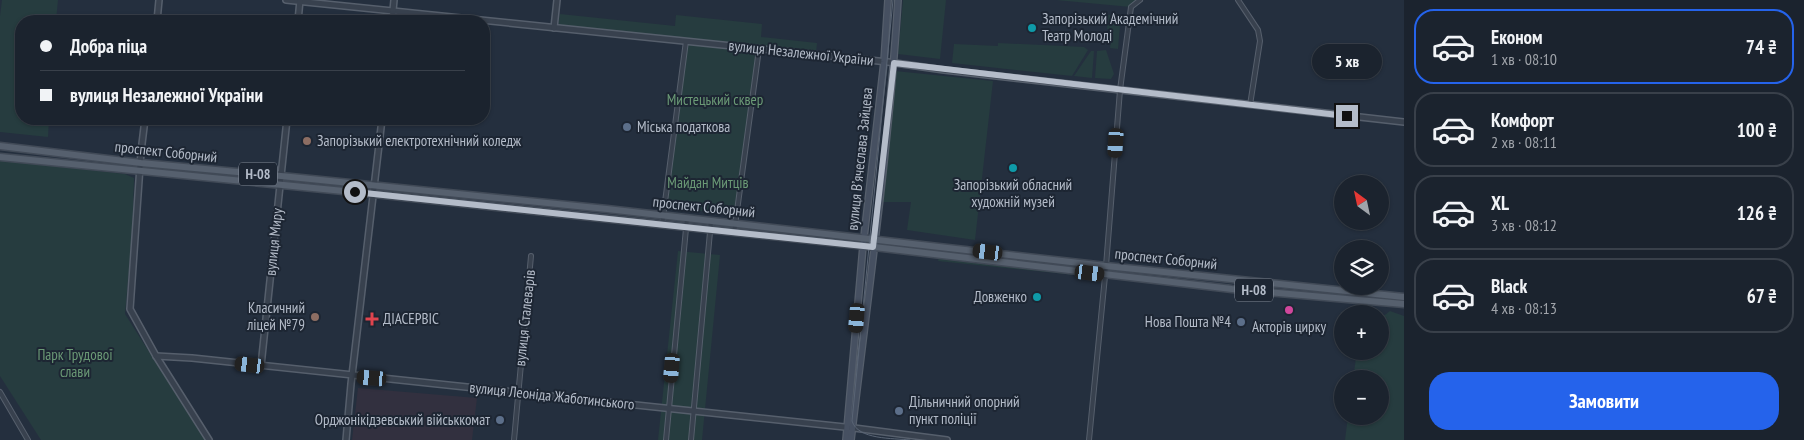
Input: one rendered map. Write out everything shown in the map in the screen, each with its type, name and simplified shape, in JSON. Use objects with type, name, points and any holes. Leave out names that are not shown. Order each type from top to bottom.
[{"type":"main road","name":"вулиця Вʼячеслава Зайцева","points":[[851,440],[850,428],[863,246],[884,62],[888,0]]},
{"type":"main road","name":"вулиця Вʼячеслава Зайцева","points":[[846,440],[850,428],[875,238],[894,63],[898,0]]},
{"type":"main road","name":"проспект Соборний","points":[[0,146],[141,163],[664,215],[1106,266],[1401,297]]},
{"type":"main road","name":"проспект Соборний","points":[[0,157],[374,194],[873,247],[1105,275],[1404,303]]},
{"type":"main road","points":[[1401,297],[1404,303]]},
{"type":"street","points":[[157,15],[159,0]]},
{"type":"street","name":"вулиця Незалежної України","points":[[286,0],[423,15]]},
{"type":"street","points":[[393,15],[394,0]]},
{"type":"street","points":[[554,28],[557,0]]},
{"type":"street","points":[[1089,440],[1106,266],[1120,90],[1131,7],[1140,0]]},
{"type":"street","points":[[1238,0],[1258,30],[1260,41],[1250,105]]},
{"type":"street","points":[[299,15],[300,1]]},
{"type":"street","name":"вулиця Незалежної України","points":[[490,22],[894,63],[1404,122]]},
{"type":"street","points":[[662,225],[686,41]]},
{"type":"street","points":[[734,233],[758,49]]},
{"type":"street","points":[[144,125],[130,309],[156,356],[209,440]]},
{"type":"street","name":"вулиця Миру","points":[[261,366],[286,125]]},
{"type":"street","points":[[346,440],[381,125]]},
{"type":"street","points":[[666,440],[687,218]]},
{"type":"street","points":[[691,440],[711,221]]},
{"type":"street","name":"вулиця Сталеварів","points":[[514,440],[531,256]]},
{"type":"street","name":"вулиця Леоніда Жаботинського","points":[[156,356],[850,428],[947,440]]},
{"type":"street","points":[[0,392],[28,440]]},
{"type":"shaded area","points":[[358,388],[477,398],[472,440],[352,440]]},
{"type":"green space","points":[[2,0],[58,0],[57,15],[15,15],[15,125],[49,125],[48,137],[0,132],[0,16]]},
{"type":"green space","points":[[903,0],[946,0],[940,59],[898,54]]},
{"type":"green space","points":[[1056,0],[1140,0],[1131,7]]},
{"type":"green space","points":[[560,14],[675,26],[676,15],[762,24],[761,37],[817,43],[816,53],[558,25]]},
{"type":"green space","points":[[1121,14],[1118,49],[1110,48],[1112,30],[1107,29],[1108,15]]},
{"type":"green space","name":"Мистецький сквер","points":[[686,41],[759,49],[736,216],[665,206]]},
{"type":"green space","points":[[998,43],[1084,47],[1088,50],[1072,76],[952,63],[954,44],[998,46]]},
{"type":"green space","points":[[1106,50],[1114,74],[1111,79],[1095,78],[1097,51]]},
{"type":"green space","points":[[1091,51],[1094,51],[1092,78],[1074,76]]},
{"type":"green space","points":[[895,71],[993,81],[975,240],[907,230],[911,202],[881,202]]},
{"type":"green space","name":"Парк Трудової слави","points":[[0,160],[125,174],[134,178],[132,238],[125,314],[205,440],[41,440],[0,376]]},
{"type":"green space","points":[[678,251],[720,255],[702,440],[658,440]]},
{"type":"green space","points":[[939,257],[1095,275],[1095,277],[938,261]]},
{"type":"green space","points":[[1389,312],[1404,316],[1404,440],[1345,440],[1347,425],[1389,425],[1389,370],[1354,370],[1356,360],[1389,360]]},
{"type":"tram line","points":[[893,0],[852,421],[861,432],[869,435],[910,440]]},
{"type":"place","name":"Запорізький Академічний Театр Молоді","points":[[1032,28]]},
{"type":"place","name":"Міська податкова","points":[[627,127]]},
{"type":"place","name":"Запорізький електротехнічний коледж","points":[[307,141]]},
{"type":"place","name":"Запорізький обласний художній музей","points":[[1013,168]]},
{"type":"place","name":"Довженко","points":[[1037,297]]},
{"type":"place","name":"Акторів цирку","points":[[1289,310]]},
{"type":"place","name":"Класичний ліцей №79","points":[[315,317]]},
{"type":"place","name":"ДІАСЕРВІС","points":[[372,319]]},
{"type":"place","name":"Нова Пошта №4","points":[[1241,322]]},
{"type":"place","name":"Дільничний опорний пункт поліції","points":[[899,411]]},
{"type":"place","name":"Орджонікідзевський військкомат","points":[[500,420]]},
{"type":"route","points":[[355,192],[873,247],[894,63],[1347,116]]},
{"type":"park label","name":"Майдан Митців","points":[[708,183]]}]
